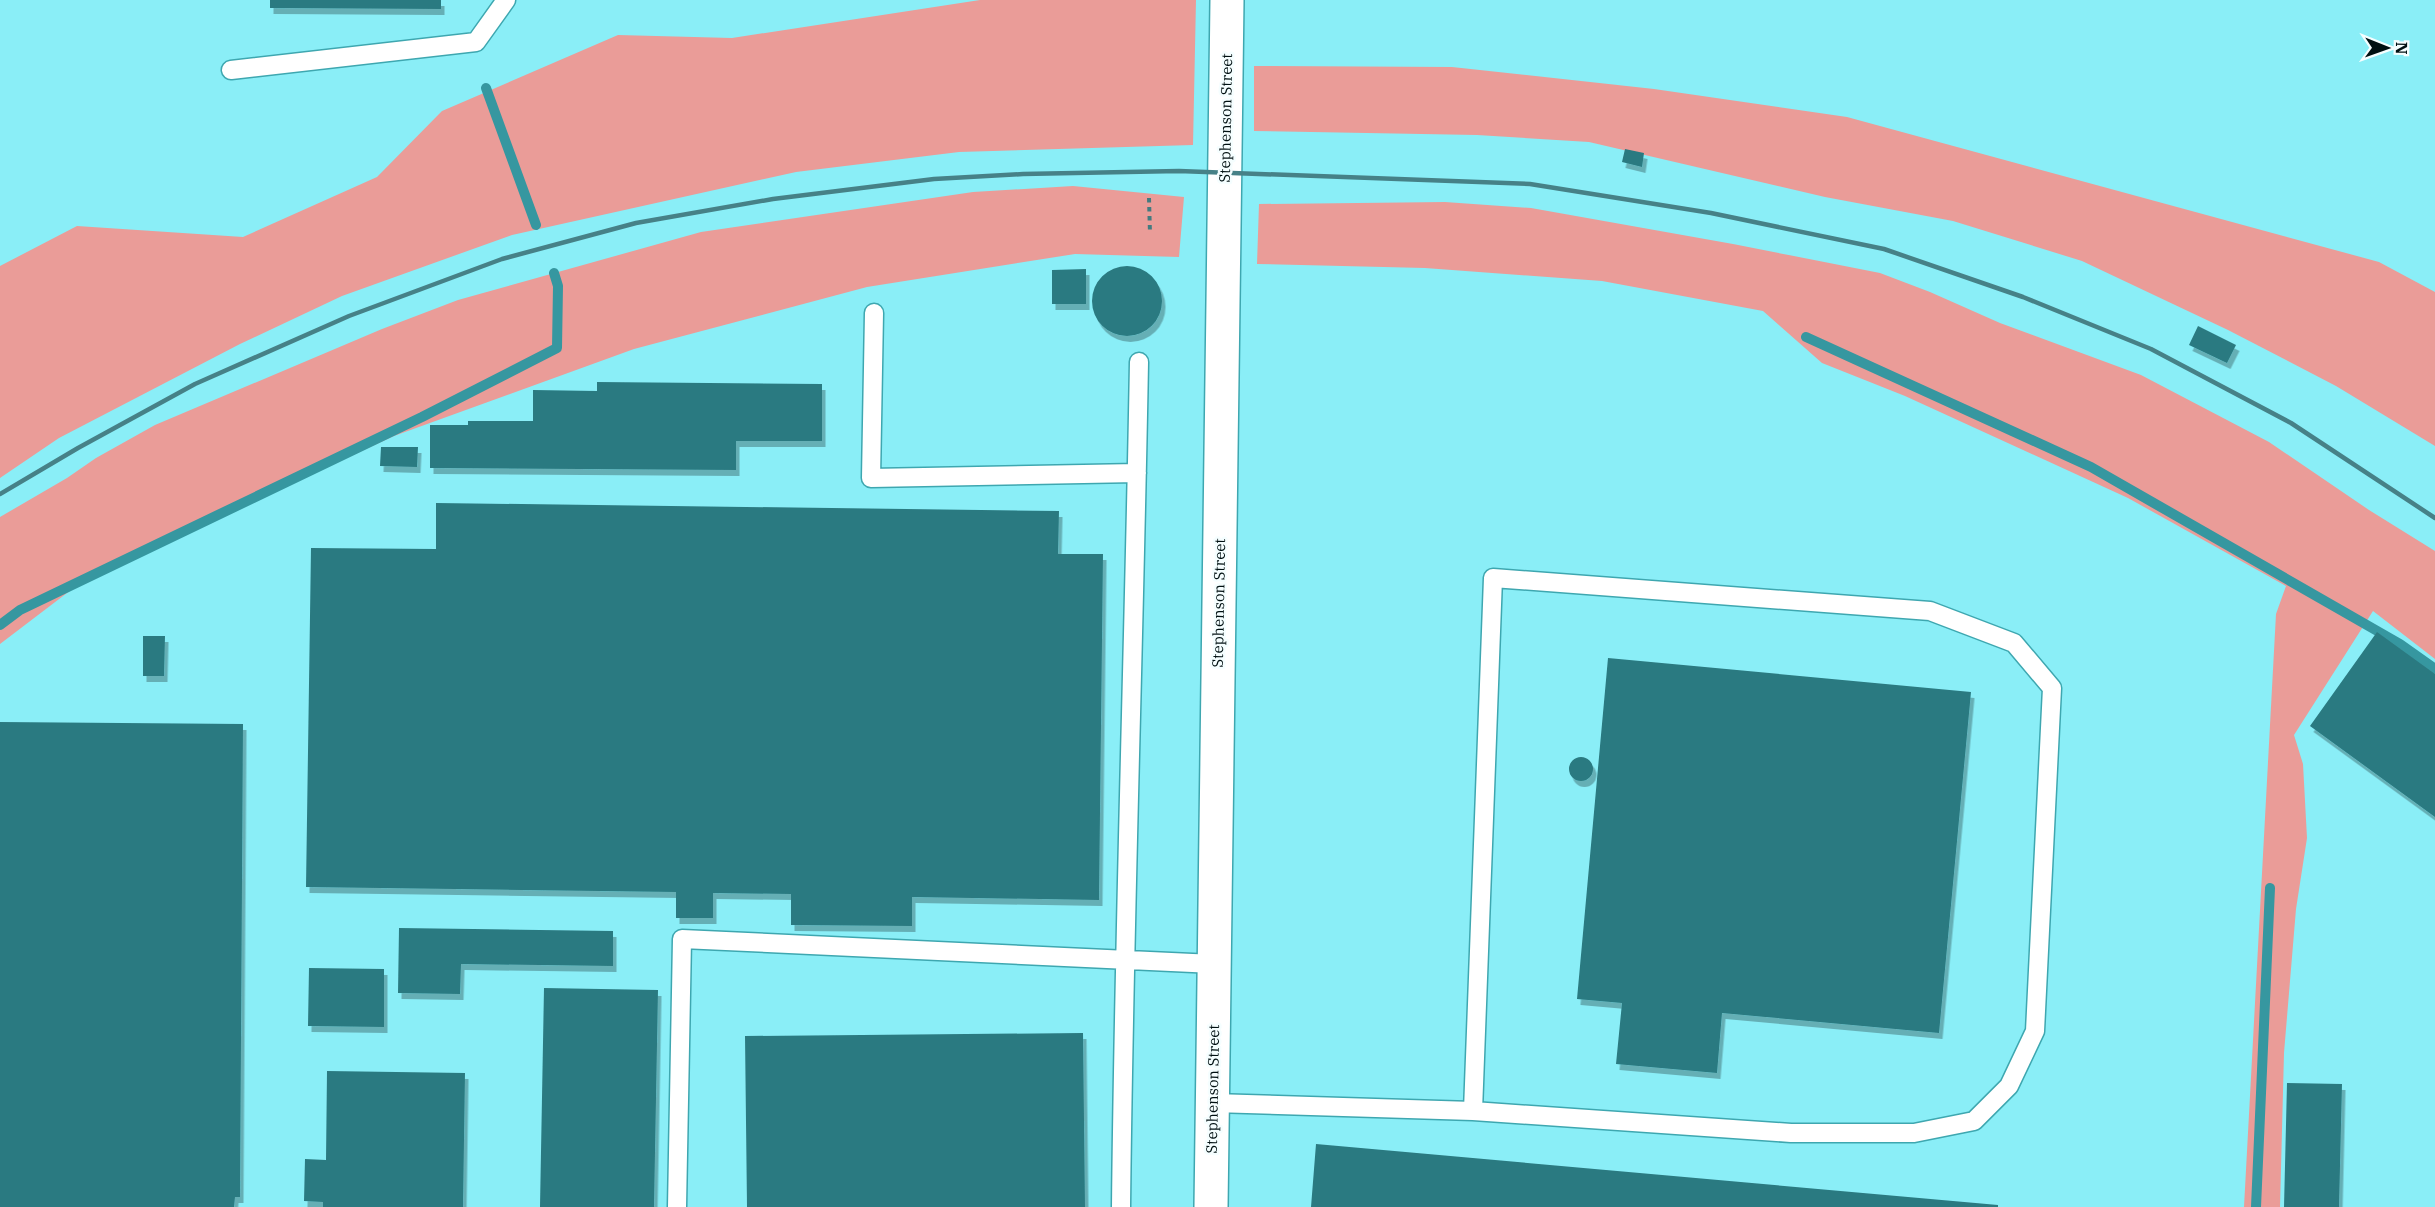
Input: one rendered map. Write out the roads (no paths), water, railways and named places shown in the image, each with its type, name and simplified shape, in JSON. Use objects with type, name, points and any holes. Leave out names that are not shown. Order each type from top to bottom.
[{"type":"street","name":"Stephenson Street","points":[[1211,1207],[1227,0]]},
{"type":"lane","points":[[231,70],[476,42],[506,0]]},
{"type":"lane","points":[[874,313],[872,478],[1137,473]]},
{"type":"lane","points":[[1121,1207],[1124,960],[1139,362]]},
{"type":"lane","points":[[1213,1103],[1473,1111],[1791,1133],[1914,1133],[1974,1121],[2009,1086],[2035,1031],[2052,688],[2014,643],[1930,611],[1493,578],[1473,1111]]},
{"type":"lane","points":[[677,1207],[682,939],[1214,964]]},
{"type":"waterway","points":[[486,88],[536,225]]},
{"type":"waterway","points":[[0,625],[20,610],[422,417],[557,348],[558,286],[554,273]]},
{"type":"waterway","points":[[1806,337],[2091,467],[2400,644],[2435,669]]},
{"type":"waterway","points":[[2256,1207],[2270,888]]},
{"type":"railway","points":[[0,494],[195,384],[349,316],[502,259],[636,223],[773,199],[934,179],[1023,174],[1179,171],[1530,184],[1711,213],[1884,249],[2023,297],[2151,349],[2291,423],[2435,518]]}]
